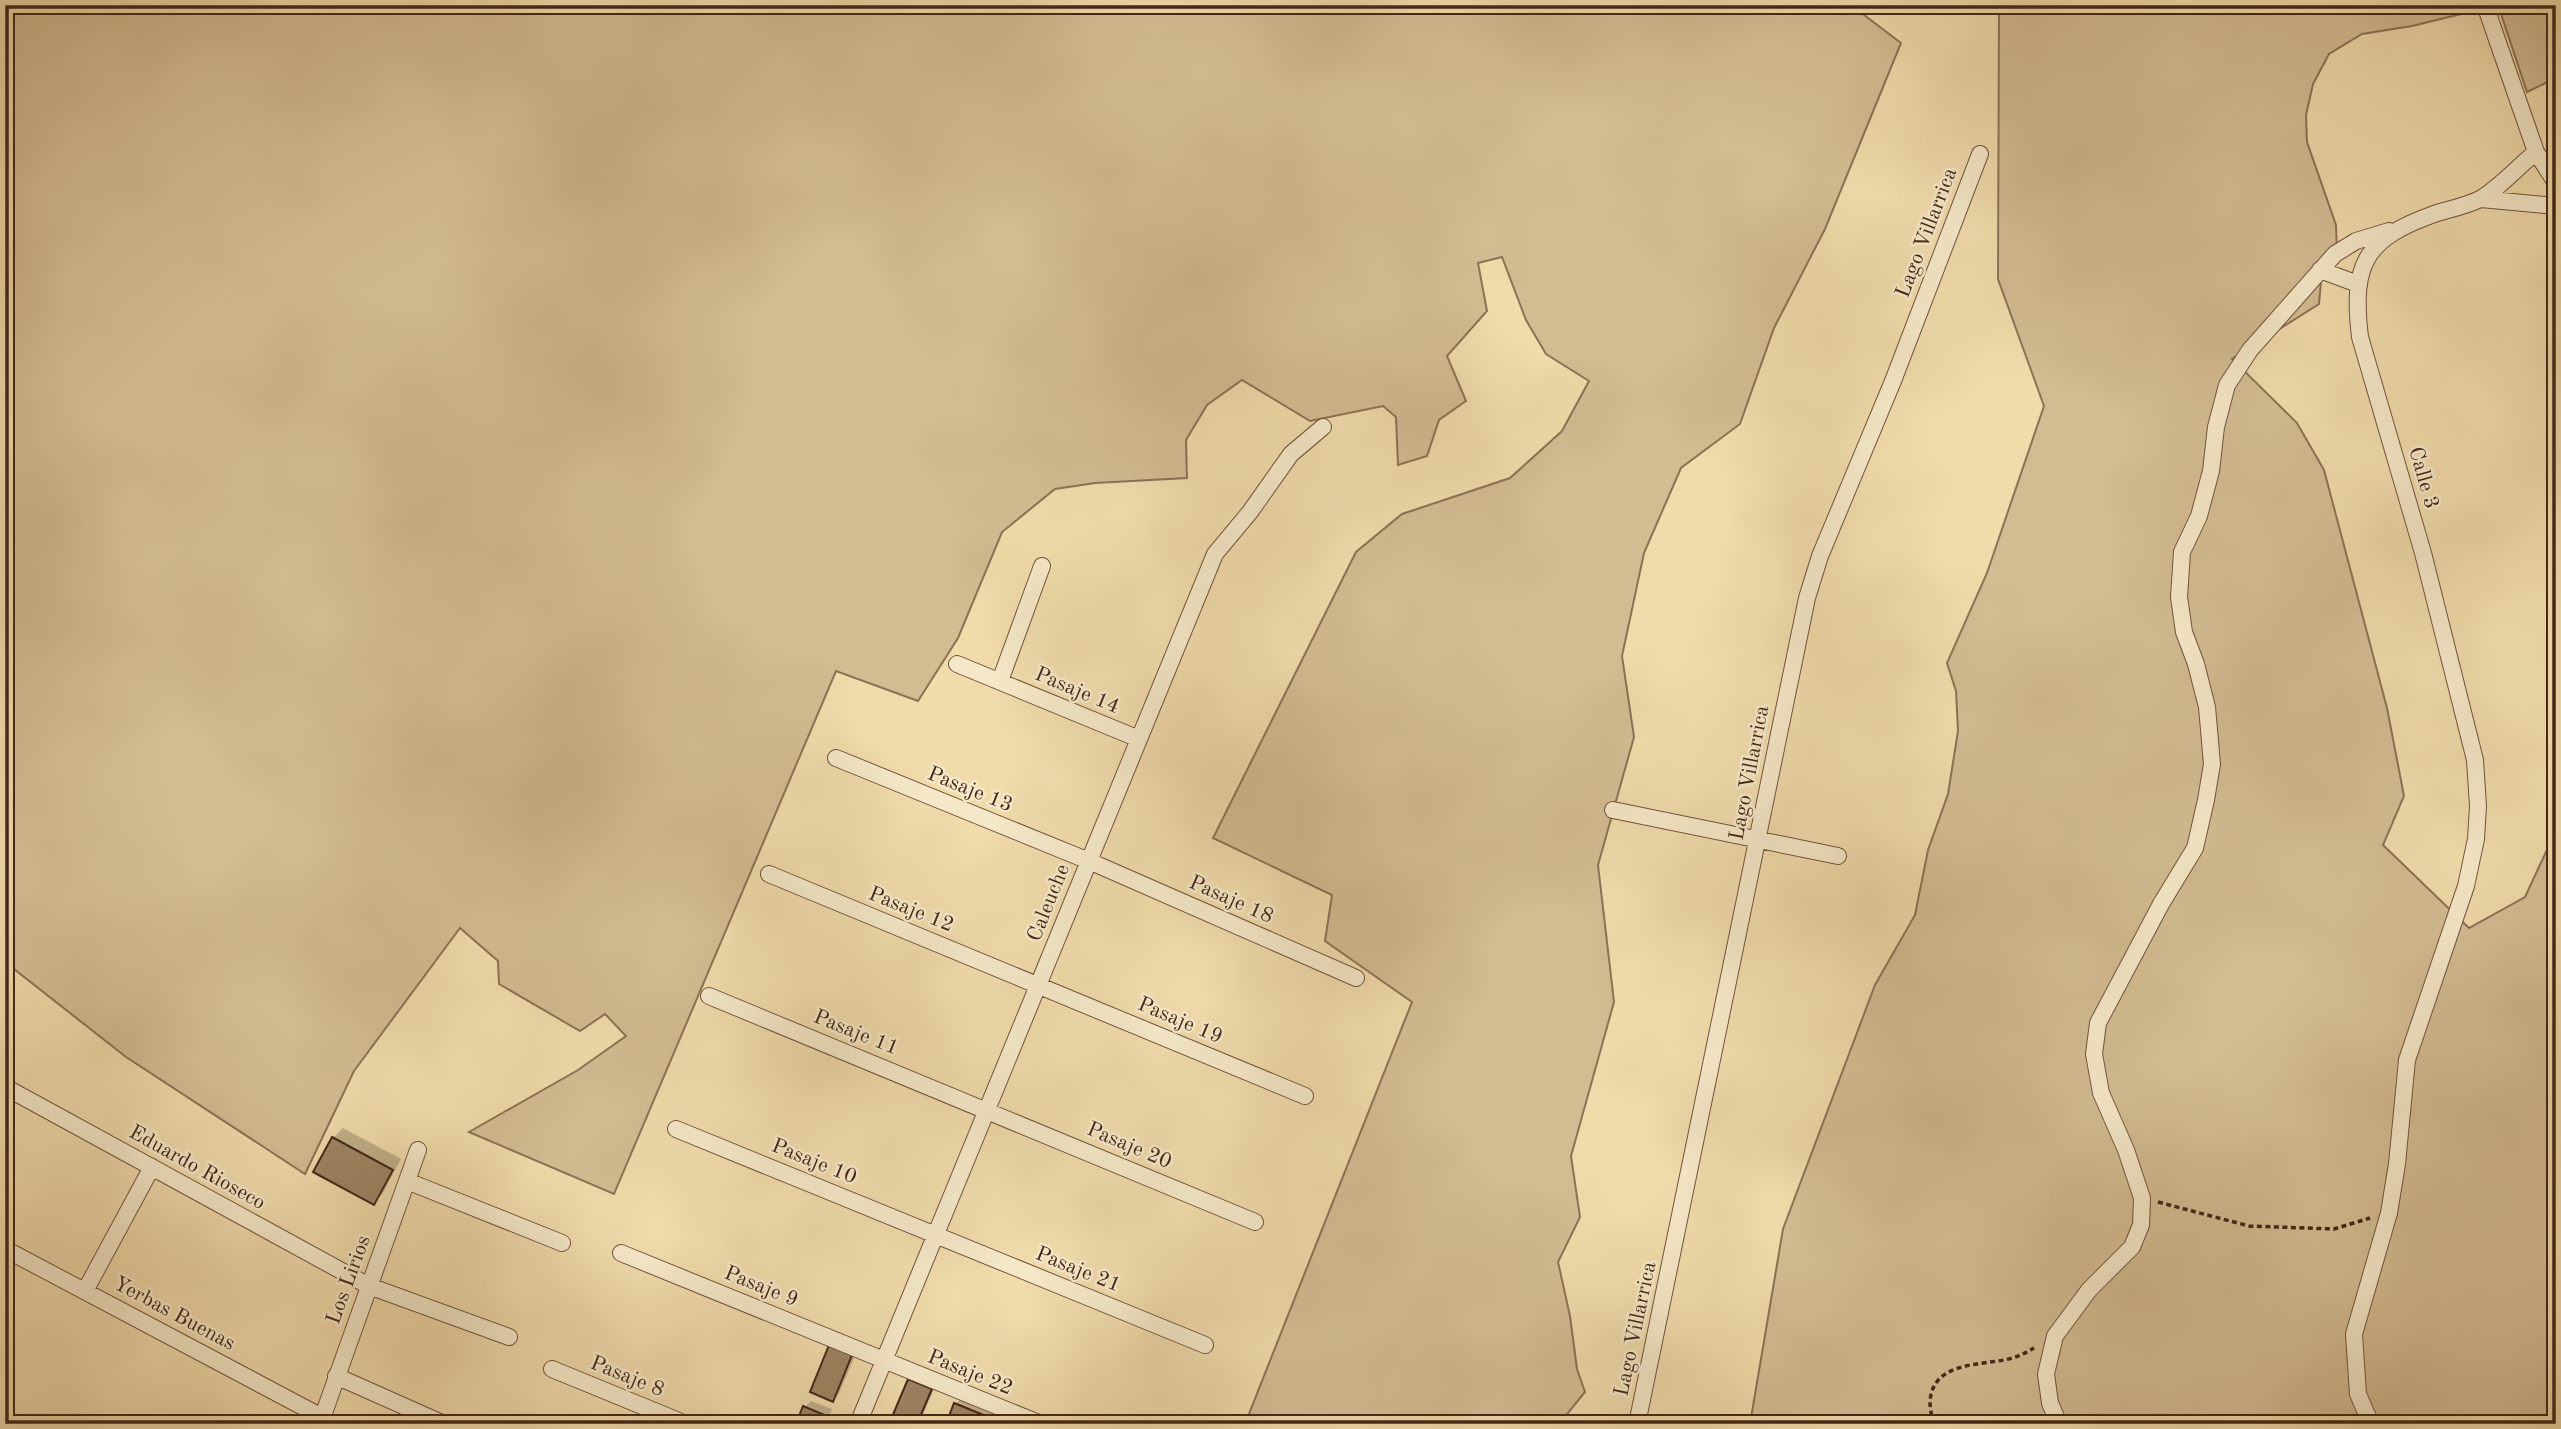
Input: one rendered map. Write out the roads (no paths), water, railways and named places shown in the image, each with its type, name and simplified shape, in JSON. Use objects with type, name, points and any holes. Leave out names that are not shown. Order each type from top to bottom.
[{"type":"street","points":[[2486,5],[2536,152],[2556,183]]},
{"type":"street","points":[[2481,199],[2536,152]]},
{"type":"street","name":"Lago Villarrica","points":[[1637,1424],[1807,598],[1820,556],[1893,381],[1980,154]]},
{"type":"street","points":[[2481,199],[2556,206]]},
{"type":"street","name":"Calle 3","points":[[2371,1424],[2358,1394],[2354,1334],[2389,1213],[2397,1164],[2407,1059],[2466,886],[2476,839],[2478,806],[2475,760],[2423,553],[2360,337],[2358,284],[2363,264],[2373,248],[2404,226],[2481,199]]},
{"type":"street","points":[[2059,1424],[2050,1403],[2046,1374],[2055,1336],[2089,1290],[2132,1247],[2141,1225],[2142,1198],[2126,1150],[2101,1093],[2094,1054],[2098,1023],[2161,904],[2195,848],[2206,800],[2212,764],[2207,707],[2184,632],[2179,597],[2182,552],[2199,516],[2211,471],[2216,426],[2227,385],[2250,349],[2335,254],[2356,242],[2404,226]]},
{"type":"street","points":[[2320,270],[2358,284]]},
{"type":"street","name":"Caleuche","points":[[858,1424],[1215,554],[1250,512],[1291,454],[1323,427]]},
{"type":"street","name":"Pasaje 14","points":[[1000,681],[1042,566]]},
{"type":"street","name":"Pasaje 14","points":[[957,664],[1139,739]]},
{"type":"street","name":"Pasaje 13","points":[[835,758],[1089,861]]},
{"type":"street","points":[[1613,810],[1838,856]]},
{"type":"street","name":"Pasaje 18","points":[[1089,861],[1356,978]]},
{"type":"street","name":"Pasaje 12","points":[[769,874],[1038,984]]},
{"type":"street","name":"Pasaje 19","points":[[1038,984],[1305,1096]]},
{"type":"street","name":"Pasaje 11","points":[[709,996],[987,1110]]},
{"type":"street","name":"Eduardo Rioseco","points":[[5,1087],[369,1286]]},
{"type":"street","name":"Pasaje 20","points":[[987,1110],[1255,1222]]},
{"type":"street","name":"Pasaje 10","points":[[676,1129],[936,1234]]},
{"type":"street","name":"Los Lirios","points":[[321,1420],[418,1150]]},
{"type":"street","points":[[85,1292],[152,1167]]},
{"type":"street","points":[[407,1181],[562,1243]]},
{"type":"street","name":"Pasaje 21","points":[[936,1234],[1205,1345]]},
{"type":"street","name":"Yerbas Buenas","points":[[5,1249],[321,1420]]},
{"type":"street","name":"Pasaje 9","points":[[621,1254],[884,1360]]},
{"type":"street","points":[[369,1286],[509,1338]]},
{"type":"street","name":"Pasaje 22","points":[[884,1360],[1041,1424]]},
{"type":"street","name":"Pasaje 8","points":[[552,1369],[686,1424]]},
{"type":"street","points":[[337,1376],[444,1424]]}]
